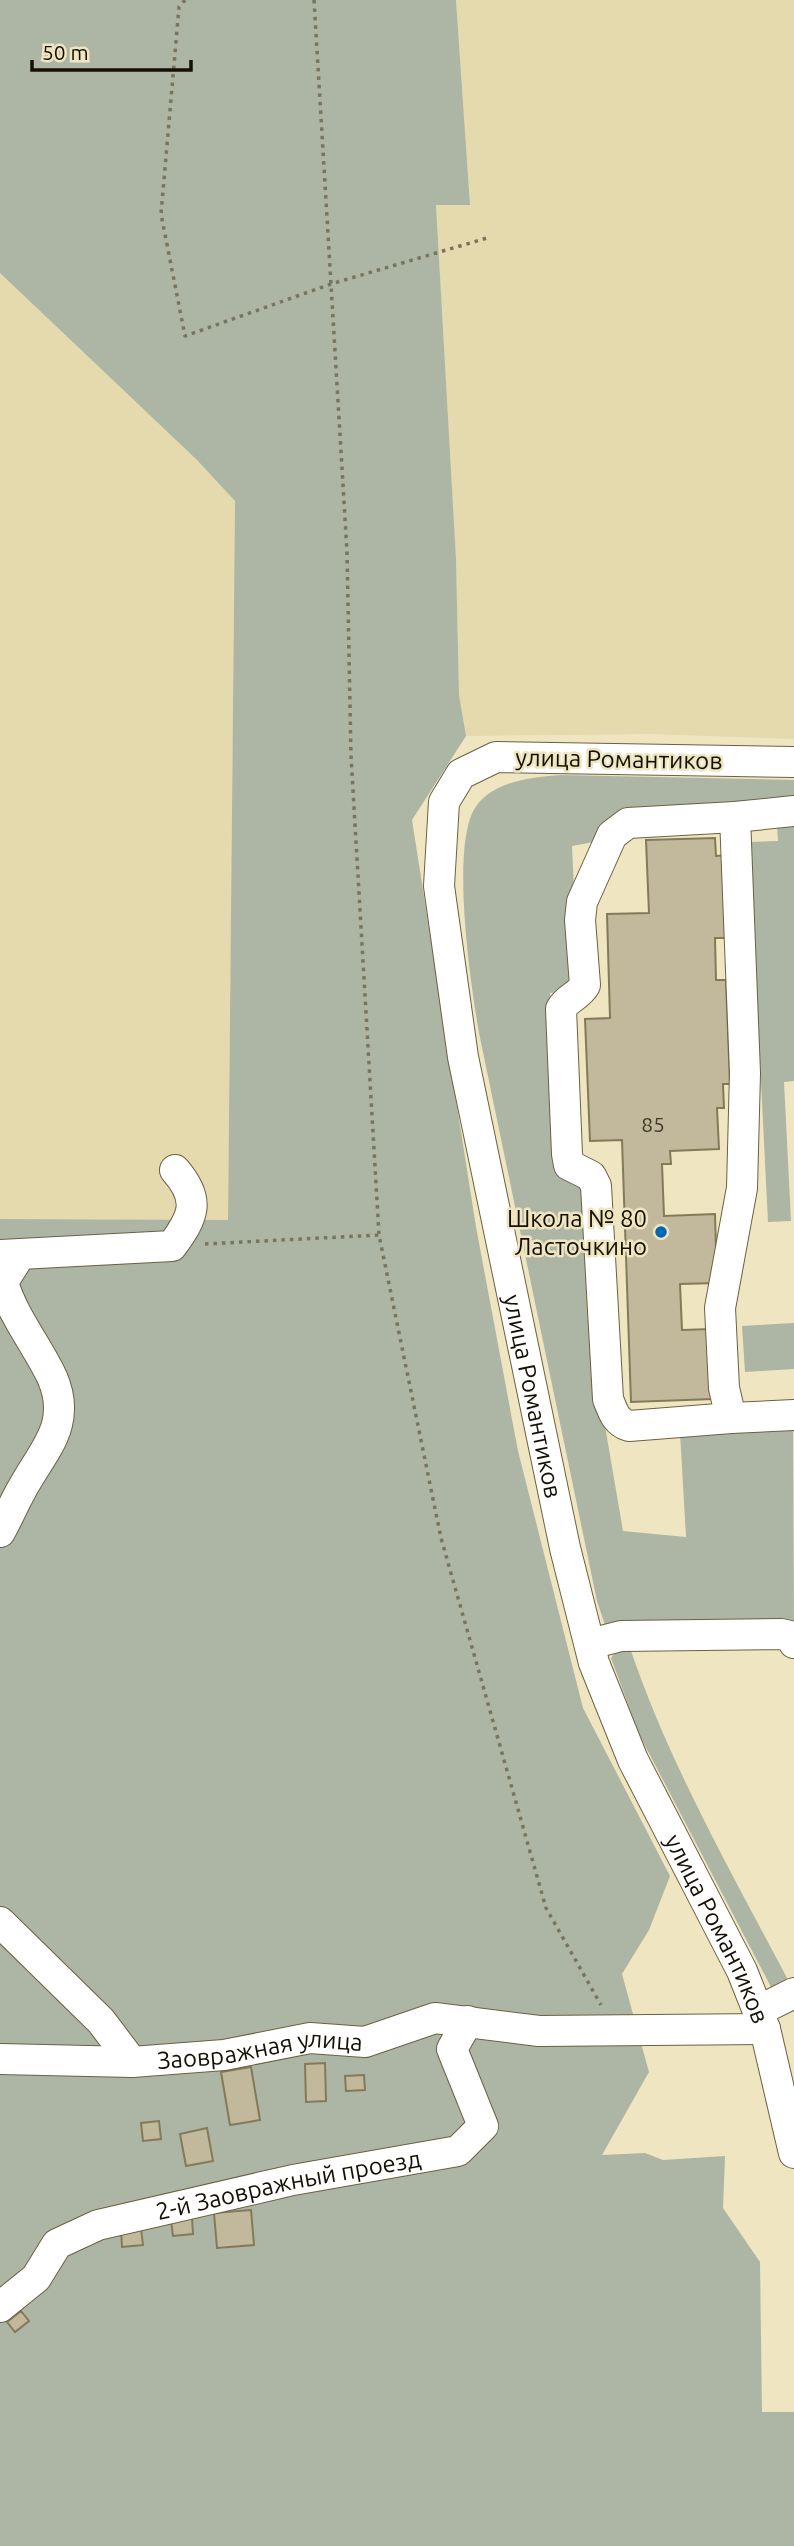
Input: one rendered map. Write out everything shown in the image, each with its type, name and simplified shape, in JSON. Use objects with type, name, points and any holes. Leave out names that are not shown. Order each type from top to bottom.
[{"type":"street","name":"улица Романтиков","points":[[794,762],[496,757],[461,774],[444,802],[439,886],[463,1057],[565,1548],[590,1644],[633,1760],[742,1971],[762,2020],[794,2152]]},
{"type":"street","points":[[794,811],[628,823],[612,835],[582,902],[580,920],[585,985],[580,993],[564,1002],[561,1009],[567,1154],[569,1165],[591,1176],[596,1186],[608,1399],[614,1414],[620,1423],[629,1426],[794,1415]]},
{"type":"street","points":[[731,1418],[724,1388],[720,1308],[742,1188],[745,1073],[735,817]]},
{"type":"street","points":[[0,1532],[22,1489],[51,1444],[61,1407],[52,1378],[8,1299],[3,1282],[10,1255],[172,1246],[186,1226],[193,1209],[189,1186],[175,1170]]},
{"type":"street","points":[[590,1644],[621,1636],[781,1633],[790,1636],[794,1643]]},
{"type":"street","points":[[0,1922],[101,2021],[132,2062]]},
{"type":"street","points":[[762,2020],[794,1993]]},
{"type":"street","name":"Заовражная улица","points":[[0,2059],[132,2062],[224,2055],[310,2038],[365,2042],[435,2018],[539,2031],[615,2031],[762,2020]]},
{"type":"street","name":"2-й Заовражный проезд","points":[[0,2306],[36,2278],[57,2244],[98,2225],[293,2180],[458,2151],[483,2126],[452,2049],[468,2021]]},
{"type":"path","points":[[185,0],[179,7],[161,214],[186,336],[331,284],[487,238]]},
{"type":"path","points":[[314,0],[347,552],[351,757],[361,966],[379,1235],[441,1538],[546,1908],[615,2031]]},
{"type":"path","points":[[172,1246],[379,1235]]},
{"type":"shaded area","points":[[456,0],[794,0],[794,739],[652,734],[466,736],[459,695],[456,559],[436,205],[470,204]]},
{"type":"shaded area","points":[[0,273],[197,460],[235,501],[228,1220],[0,1219]]},
{"type":"green space","points":[[0,0],[456,0],[470,205],[436,205],[456,559],[459,695],[466,736],[412,820],[476,1227],[518,1451],[583,1708],[670,1876],[649,1930],[622,1974],[649,2072],[602,2155],[645,2153],[663,2160],[725,2156],[723,2208],[760,2262],[762,2412],[794,2412],[794,2546],[0,2546],[0,1219],[228,1220],[235,501],[197,460],[0,273]]},
{"type":"green space","points":[[561,775],[794,780],[794,805],[572,846],[578,978],[565,991],[550,993],[561,1177],[583,1180],[605,1426],[623,1531],[686,1537],[680,1433],[793,1428],[794,1626],[788,1622],[605,1625],[597,1601],[479,1033],[464,915],[464,849],[469,823],[477,805],[504,785]]},
{"type":"green space","points":[[794,825],[794,1081],[784,1082],[791,1221],[768,1222],[749,842],[778,841],[777,826]]},
{"type":"green space","points":[[794,1323],[794,1369],[745,1372],[742,1326]]},
{"type":"green space","points":[[630,1648],[682,1774],[787,1978],[782,1985],[772,1989],[639,1734],[611,1658],[617,1650]]},
{"type":"building","points":[[715,838],[716,856],[728,855],[731,938],[715,938],[716,980],[726,980],[730,1084],[723,1084],[724,1108],[717,1108],[719,1149],[670,1151],[671,1164],[662,1164],[664,1216],[715,1214],[717,1283],[680,1284],[682,1330],[711,1329],[713,1399],[631,1402],[622,1140],[590,1141],[585,1019],[610,1018],[607,914],[649,913],[646,840]]},
{"type":"building","points":[[325,2063],[326,2101],[306,2102],[305,2064]]},
{"type":"building","points":[[251,2067],[260,2120],[230,2125],[221,2072]]},
{"type":"building","points":[[364,2075],[365,2090],[346,2091],[345,2076]]},
{"type":"building","points":[[159,2121],[161,2139],[143,2141],[141,2123]]},
{"type":"building","points":[[207,2128],[213,2161],[186,2166],[180,2134]]},
{"type":"building","points":[[251,2210],[254,2245],[217,2248],[214,2213]]},
{"type":"building","points":[[192,2218],[193,2234],[173,2236],[171,2220]]},
{"type":"building","points":[[141,2228],[143,2245],[122,2247],[121,2230]]},
{"type":"building","points":[[21,2311],[29,2321],[15,2332],[7,2322]]},
{"type":"place","name":"Школа № 80 Ласточкино","points":[[661,1232]]}]
